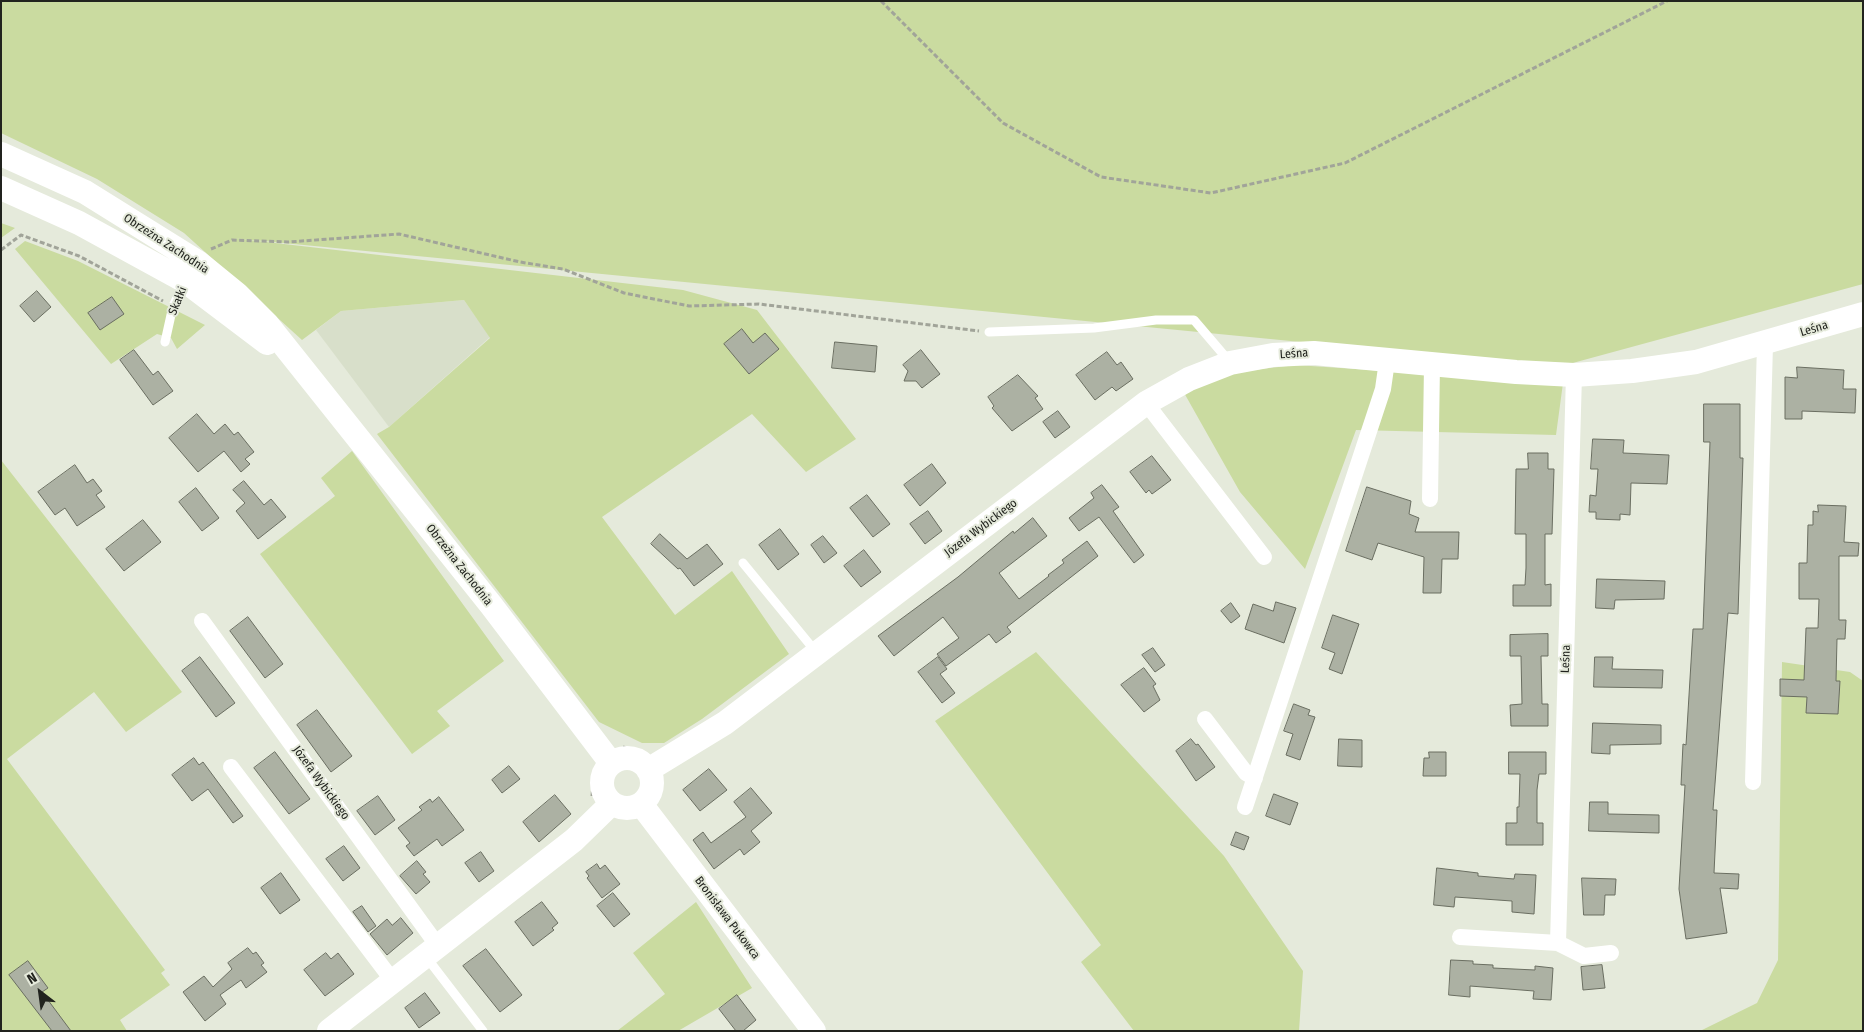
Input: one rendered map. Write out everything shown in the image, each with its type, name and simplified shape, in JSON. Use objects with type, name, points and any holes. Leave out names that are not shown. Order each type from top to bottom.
[{"type":"street","name":"Obrzeżna Zachodnia","points":[[1,154],[85,192],[192,272]]},
{"type":"street","name":"Obrzeżna Zachodnia","points":[[1,188],[238,294],[267,324],[348,425],[611,763]]},
{"type":"street","name":"Leśna","points":[[1230,363],[1273,355],[1314,353],[1432,365],[1574,374],[1632,372],[1696,362],[1765,344],[1863,314]]},
{"type":"street","points":[[1753,782],[1765,344]]},
{"type":"street","points":[[1245,808],[1383,389],[1387,360]]},
{"type":"street","name":"Józefa Wybickiego","points":[[648,770],[725,723],[1146,403],[1188,379],[1230,363]]},
{"type":"street","points":[[1430,499],[1432,365]]},
{"type":"street","name":"Leśna","points":[[1558,943],[1574,374]]},
{"type":"street","points":[[1146,403],[1264,557]]},
{"type":"street","name":"Józefa Wybickiego","points":[[202,621],[432,951]]},
{"type":"street","points":[[1205,718],[1246,773],[1255,778]]},
{"type":"street","points":[[621,758],[631,758],[641,762],[648,770],[651,788],[648,796],[641,804],[632,808],[622,808],[612,803],[604,795],[602,783],[604,772],[611,763],[621,758]]},
{"type":"street","points":[[231,767],[393,980]]},
{"type":"street","points":[[329,1031],[574,840],[612,803]]},
{"type":"street","name":"Bronisława Pukowca","points":[[641,804],[814,1031]]},
{"type":"street","points":[[1460,937],[1558,943],[1584,956],[1611,953]]},
{"type":"lane","name":"Skałki","points":[[165,342],[173,306],[192,272]]},
{"type":"lane","points":[[990,332],[1094,328],[1156,320],[1194,320],[1230,363]]},
{"type":"lane","points":[[743,563],[817,653]]},
{"type":"lane","name":"Józefa Wybickiego","points":[[432,951],[483,1031]]},
{"type":"path","points":[[881,1],[1003,122],[1101,178],[1211,193],[1345,164],[1667,1]]},
{"type":"path","points":[[192,272],[208,250],[232,240],[288,242],[399,234],[520,262],[563,269],[624,293],[689,306],[759,304],[990,332]]},
{"type":"path","points":[[1,250],[21,235],[79,256],[173,306]]},
{"type":"shaded area","points":[[464,300],[490,337],[389,427],[316,330],[341,311]]},
{"type":"green space","points":[[1,1],[1863,1],[1863,284],[1558,367],[232,238],[683,290],[757,310],[856,439],[806,472],[752,414],[602,517],[675,615],[732,571],[789,654],[702,719],[664,743],[642,743],[599,722],[377,434],[389,427],[490,338],[464,300],[341,311],[302,340],[184,233],[97,179],[1,133]]},
{"type":"green space","points":[[1,223],[15,228],[1,238]]},
{"type":"green space","points":[[25,241],[78,261],[205,325],[177,349],[171,338],[157,334],[111,364],[15,249]]},
{"type":"green space","points":[[1296,365],[1563,383],[1556,435],[1356,430],[1305,569],[1240,492],[1183,391],[1235,372]]},
{"type":"green space","points":[[352,451],[504,661],[437,711],[450,726],[412,754],[260,554],[335,496],[321,478]]},
{"type":"green space","points":[[1,460],[182,692],[126,732],[94,692],[7,759],[165,970],[161,973],[170,985],[120,1020],[127,1031],[1,1031]]},
{"type":"green space","points":[[1036,652],[1224,856],[1303,971],[1299,1031],[1134,1031],[1081,962],[1101,945],[935,721]]},
{"type":"green space","points":[[1782,662],[1850,672],[1863,681],[1863,1031],[1700,1031],[1757,1003],[1778,960]]},
{"type":"green space","points":[[696,902],[752,988],[678,1031],[617,1031],[665,994],[633,953]]},
{"type":"building","points":[[37,291],[51,307],[34,322],[20,306]]},
{"type":"building","points":[[112,297],[124,314],[100,330],[88,313]]},
{"type":"building","points":[[742,329],[753,343],[765,333],[779,349],[749,374],[724,344]]},
{"type":"building","points":[[835,342],[877,346],[875,372],[832,368]]},
{"type":"building","points":[[134,350],[153,375],[158,371],[173,391],[153,405],[120,360]]},
{"type":"building","points":[[921,350],[940,374],[922,388],[916,381],[904,381],[908,371],[903,365]]},
{"type":"building","points":[[1107,352],[1117,365],[1121,362],[1133,379],[1116,391],[1112,387],[1095,400],[1076,375]]},
{"type":"building","points":[[1797,367],[1844,370],[1843,389],[1856,389],[1855,413],[1802,411],[1802,419],[1785,419],[1785,377],[1797,378]]},
{"type":"building","points":[[1018,375],[1038,396],[1035,398],[1043,409],[1012,431],[992,408],[994,406],[988,397]]},
{"type":"building","points":[[1704,404],[1740,404],[1740,458],[1743,458],[1738,614],[1728,613],[1713,810],[1717,810],[1714,873],[1739,874],[1738,889],[1720,888],[1727,933],[1686,939],[1679,889],[1685,785],[1681,785],[1683,744],[1686,745],[1693,629],[1703,629],[1710,442],[1704,442]]},
{"type":"building","points":[[1058,411],[1070,427],[1055,438],[1043,422]]},
{"type":"building","points":[[197,414],[214,434],[225,424],[234,435],[238,432],[254,452],[245,459],[250,464],[241,472],[224,451],[198,472],[169,438]]},
{"type":"building","points":[[1593,439],[1624,440],[1623,453],[1669,455],[1667,484],[1631,483],[1630,515],[1620,514],[1620,520],[1596,519],[1596,512],[1589,512],[1590,495],[1596,496],[1598,469],[1591,469]]},
{"type":"building","points":[[1528,453],[1548,453],[1548,469],[1554,469],[1552,534],[1545,534],[1545,585],[1551,584],[1551,606],[1513,606],[1513,585],[1525,585],[1526,568],[1526,534],[1515,534],[1516,469],[1528,469]]},
{"type":"building","points":[[1152,456],[1171,480],[1152,494],[1149,490],[1146,493],[1130,472]]},
{"type":"building","points":[[932,464],[946,483],[920,506],[904,485]]},
{"type":"building","points":[[75,465],[87,483],[93,479],[102,491],[96,495],[105,507],[77,526],[65,508],[55,515],[38,492]]},
{"type":"building","points":[[244,481],[264,505],[271,499],[286,517],[258,539],[236,511],[245,503],[233,490]]},
{"type":"building","points":[[1102,485],[1119,507],[1113,511],[1144,555],[1134,563],[1099,517],[1079,531],[1069,518],[1094,498],[1091,493]]},
{"type":"building","points":[[1367,487],[1411,501],[1409,514],[1419,518],[1415,532],[1459,532],[1458,559],[1442,559],[1441,593],[1423,593],[1424,557],[1378,543],[1372,560],[1346,551]]},
{"type":"building","points":[[196,488],[219,518],[202,531],[179,502]]},
{"type":"building","points":[[867,495],[890,524],[873,537],[850,508]]},
{"type":"building","points":[[1818,505],[1846,506],[1844,542],[1859,543],[1858,556],[1839,556],[1839,620],[1846,620],[1845,639],[1837,639],[1836,681],[1840,681],[1838,714],[1806,713],[1807,697],[1780,696],[1780,679],[1804,680],[1806,628],[1818,628],[1819,599],[1799,599],[1799,563],[1807,563],[1808,525],[1813,525],[1813,511],[1818,512]]},
{"type":"building","points":[[928,511],[942,531],[925,544],[910,524]]},
{"type":"building","points":[[1033,518],[1047,536],[999,573],[1019,599],[1049,576],[1064,563],[1062,560],[1087,541],[1098,556],[1007,627],[1011,632],[996,643],[989,634],[946,666],[937,654],[959,638],[943,617],[894,656],[878,636],[958,577],[1013,531],[1014,533]]},
{"type":"building","points":[[143,520],[161,542],[124,571],[106,549]]},
{"type":"building","points":[[780,529],[799,554],[778,570],[759,545]]},
{"type":"building","points":[[660,534],[687,559],[707,544],[723,564],[694,586],[680,568],[678,569],[651,544]]},
{"type":"building","points":[[823,536],[837,553],[824,563],[811,545]]},
{"type":"building","points":[[864,550],[881,572],[861,587],[844,566]]},
{"type":"building","points":[[1597,579],[1665,581],[1664,599],[1615,600],[1614,609],[1596,608]]},
{"type":"building","points":[[1276,602],[1296,608],[1284,643],[1245,629],[1253,604],[1273,611]]},
{"type":"building","points":[[1231,603],[1240,616],[1231,623],[1221,611]]},
{"type":"building","points":[[1333,615],[1359,624],[1342,674],[1329,669],[1335,653],[1322,648]]},
{"type":"building","points":[[248,617],[283,664],[265,678],[230,631]]},
{"type":"building","points":[[1548,634],[1548,656],[1541,656],[1542,704],[1548,704],[1548,726],[1511,726],[1510,705],[1522,704],[1521,656],[1510,656],[1510,635]]},
{"type":"building","points":[[1153,648],[1165,665],[1155,672],[1142,655]]},
{"type":"building","points":[[200,657],[235,703],[216,717],[182,671]]},
{"type":"building","points":[[938,657],[947,669],[940,674],[955,693],[942,703],[918,672]]},
{"type":"building","points":[[1595,657],[1613,657],[1612,669],[1663,670],[1662,688],[1594,687]]},
{"type":"building","points":[[1144,668],[1156,684],[1153,686],[1160,700],[1144,712],[1121,685]]},
{"type":"building","points":[[1294,704],[1310,710],[1308,715],[1315,717],[1300,760],[1286,755],[1293,734],[1284,731]]},
{"type":"building","points":[[317,710],[352,756],[331,772],[297,725]]},
{"type":"building","points":[[1593,723],[1661,725],[1661,744],[1610,745],[1610,754],[1592,753]]},
{"type":"building","points":[[1191,739],[1196,745],[1198,744],[1215,767],[1196,781],[1176,751]]},
{"type":"building","points":[[1339,739],[1362,740],[1362,767],[1338,766]]},
{"type":"building","points":[[275,752],[310,799],[289,814],[254,768]]},
{"type":"building","points":[[1429,752],[1446,752],[1446,776],[1423,776],[1424,758],[1429,758]]},
{"type":"building","points":[[1509,752],[1546,752],[1546,774],[1539,774],[1537,790],[1537,823],[1543,823],[1543,845],[1506,845],[1506,823],[1517,823],[1517,807],[1519,807],[1520,774],[1509,774]]},
{"type":"building","points":[[194,758],[199,765],[203,762],[243,816],[233,823],[208,789],[192,801],[172,775]]},
{"type":"building","points":[[509,766],[520,779],[502,793],[492,780]]},
{"type":"building","points":[[709,769],[727,790],[700,811],[683,790]]},
{"type":"building","points":[[751,788],[772,813],[751,831],[760,842],[744,855],[740,849],[714,869],[693,840],[703,832],[711,843],[746,817],[734,802]]},
{"type":"building","points":[[1274,794],[1298,803],[1290,825],[1266,816]]},
{"type":"building","points":[[555,795],[571,814],[539,842],[523,822]]},
{"type":"building","points":[[378,796],[395,820],[375,835],[357,811]]},
{"type":"building","points":[[439,797],[464,830],[442,846],[437,839],[414,856],[406,846],[410,843],[398,828],[422,810],[419,807],[430,799],[432,802]]},
{"type":"building","points":[[1590,802],[1608,802],[1608,814],[1659,815],[1659,833],[1589,831]]},
{"type":"building","points":[[1236,832],[1249,837],[1244,850],[1231,845]]},
{"type":"building","points":[[344,846],[360,868],[343,881],[326,859]]},
{"type":"building","points":[[481,852],[494,871],[479,882],[465,863]]},
{"type":"building","points":[[417,861],[426,872],[423,874],[430,882],[416,894],[400,876]]},
{"type":"building","points":[[597,864],[600,869],[605,865],[620,884],[602,898],[587,878],[589,876],[586,872]]},
{"type":"building","points":[[1437,868],[1478,873],[1478,876],[1514,879],[1515,874],[1536,875],[1534,914],[1512,912],[1512,901],[1455,897],[1454,907],[1434,905]]},
{"type":"building","points":[[281,873],[300,900],[280,914],[261,888]]},
{"type":"building","points":[[1582,878],[1616,879],[1615,895],[1605,895],[1604,915],[1584,915]]},
{"type":"building","points":[[613,893],[630,914],[614,927],[597,906]]},
{"type":"building","points":[[542,902],[558,923],[552,928],[554,930],[533,946],[515,922]]},
{"type":"building","points":[[362,906],[376,926],[368,932],[353,912]]},
{"type":"building","points":[[401,918],[413,933],[387,955],[370,934],[387,919],[392,925]]},
{"type":"building","points":[[248,948],[253,954],[256,952],[264,963],[261,965],[267,972],[246,988],[241,980],[220,995],[226,1004],[205,1021],[183,992],[204,976],[213,987],[232,969],[228,963]]},
{"type":"building","points":[[486,949],[522,995],[500,1012],[463,966]]},
{"type":"building","points":[[326,953],[331,959],[338,953],[354,974],[325,996],[304,970]]},
{"type":"building","points":[[1451,960],[1473,961],[1473,964],[1493,965],[1493,968],[1535,970],[1535,966],[1553,968],[1551,1000],[1533,999],[1534,991],[1470,986],[1470,997],[1449,995]]},
{"type":"building","points":[[28,961],[48,988],[42,992],[71,1031],[52,1031],[9,975]]},
{"type":"building","points":[[1602,965],[1605,988],[1583,990],[1581,967]]},
{"type":"building","points":[[425,993],[440,1013],[419,1028],[405,1008]]},
{"type":"building","points":[[737,995],[756,1020],[743,1031],[736,1031],[719,1009]]}]
